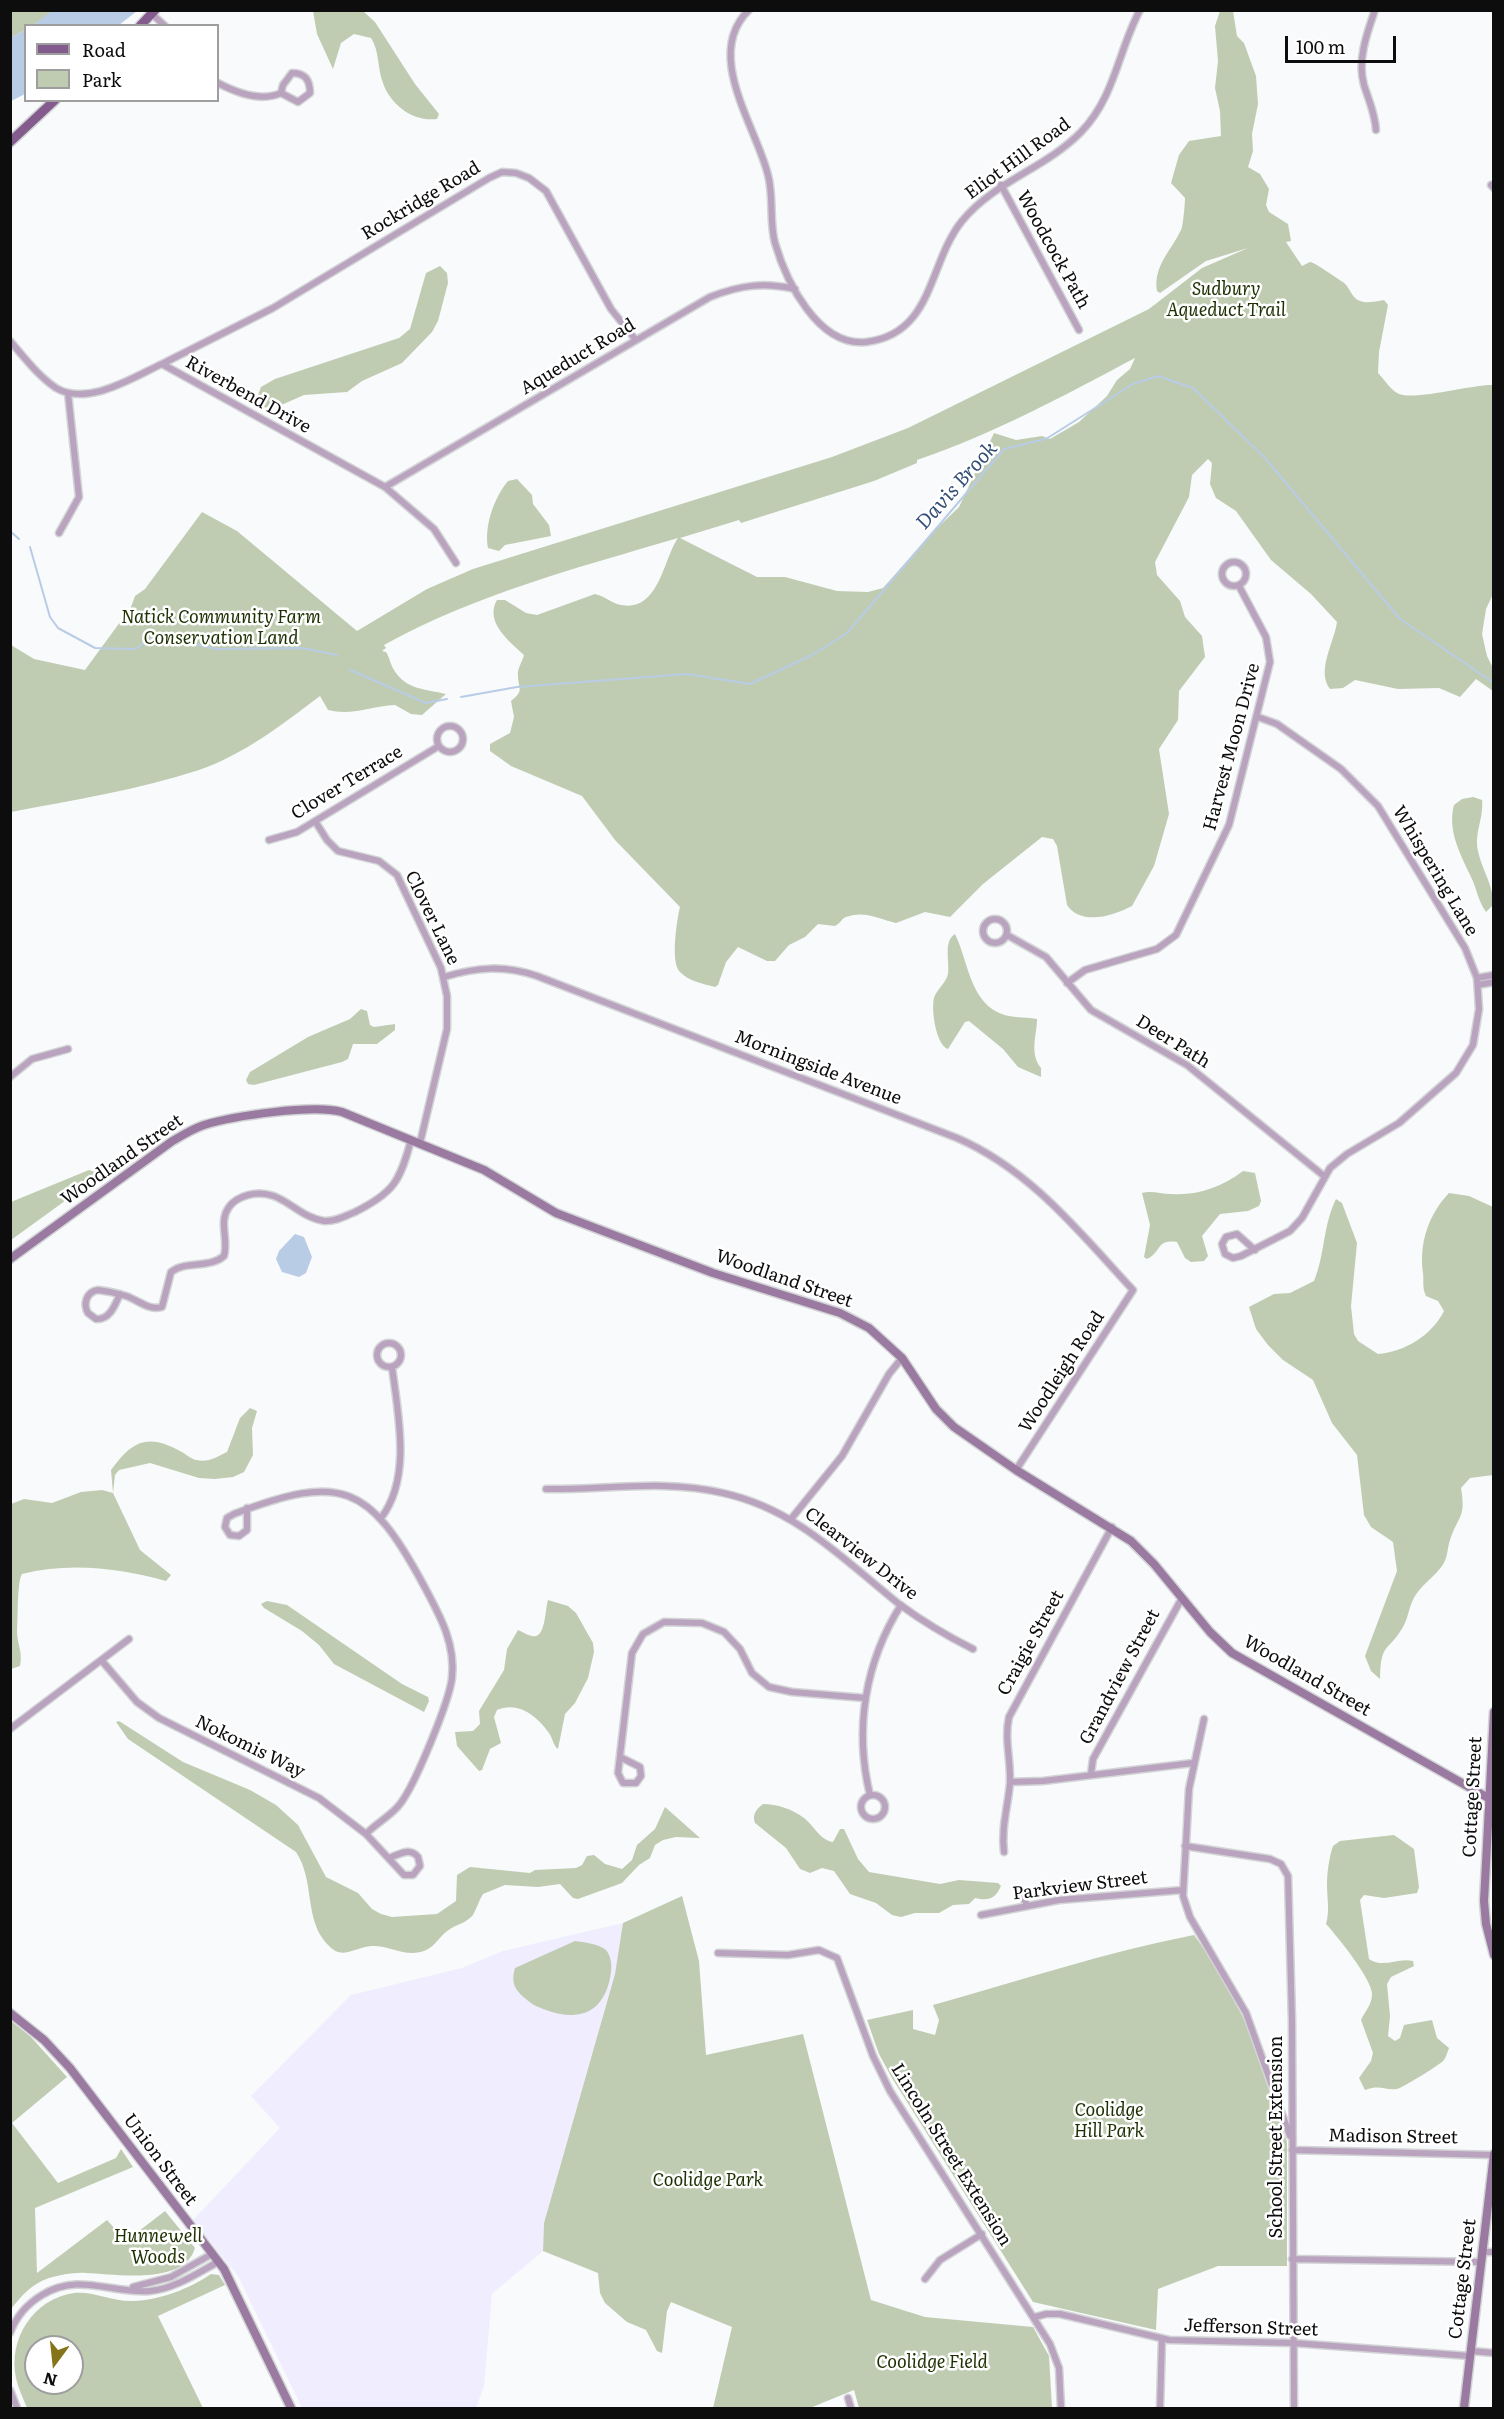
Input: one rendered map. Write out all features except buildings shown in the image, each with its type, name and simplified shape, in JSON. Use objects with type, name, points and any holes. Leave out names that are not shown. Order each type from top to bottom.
[{"type":"main road","points":[[142,24],[153,12]]},
{"type":"main road","points":[[10,142],[53,102]]},
{"type":"street","name":"Eliot Hill Road","points":[[749,10],[739,20],[733,32],[731,65],[739,97],[769,176],[775,243],[795,289],[813,319],[832,334],[850,341],[867,342],[899,331],[917,314],[961,222],[1001,185],[1037,164],[1081,133],[1100,109],[1113,84],[1130,29],[1140,10]]},
{"type":"street","points":[[1375,10],[1364,44],[1362,67],[1364,84],[1375,113],[1376,130]]},
{"type":"street","points":[[153,12],[163,24]]},
{"type":"street","points":[[299,73],[306,77],[310,85],[310,93],[298,102],[281,93],[283,85],[292,74],[299,73]]},
{"type":"street","points":[[219,83],[253,96],[274,96],[281,93]]},
{"type":"street","name":"Rockridge Road","points":[[162,364],[273,309],[462,192],[502,172],[522,176],[546,191],[612,309],[635,339]]},
{"type":"street","name":"Woodcock Path","points":[[1001,185],[1079,330]]},
{"type":"street","name":"Aqueduct Road","points":[[385,487],[635,339],[711,297],[741,285],[774,284],[795,289]]},
{"type":"street","points":[[10,341],[47,381],[68,393],[79,497],[59,533]]},
{"type":"street","name":"Riverbend Drive","points":[[68,393],[89,393],[113,386],[162,364],[385,487],[434,529],[456,563]]},
{"type":"street","name":"Harvest Moon Drive","points":[[1067,983],[1085,970],[1158,949],[1176,935],[1226,835],[1258,717],[1269,671],[1270,654],[1262,627],[1239,585]]},
{"type":"street","name":"Whispering Lane","points":[[1255,1250],[1237,1234],[1226,1237],[1222,1244],[1224,1252],[1233,1258],[1255,1250],[1274,1241],[1296,1225],[1324,1176],[1347,1154],[1407,1116],[1464,1064],[1476,1033],[1477,982],[1465,948],[1374,801],[1341,769],[1277,724],[1258,717]]},
{"type":"street","points":[[452,726],[462,733],[464,741],[459,750],[449,753],[439,746],[438,734],[444,728],[452,726]]},
{"type":"street","name":"Clover Terrace","points":[[268,840],[287,835],[315,821],[439,746]]},
{"type":"street","name":"Clover Lane","points":[[315,821],[327,840],[338,851],[379,861],[397,875],[444,977],[447,996],[447,1029],[420,1143]]},
{"type":"street","name":"Deer Path","points":[[1000,920],[1007,927],[1007,935],[1000,942],[990,942],[984,936],[984,927],[989,921],[1000,920]]},
{"type":"street","name":"Deer Path","points":[[1007,935],[1046,957],[1091,1010],[1187,1065],[1324,1176]]},
{"type":"street","name":"Morningside Avenue","points":[[444,977],[485,967],[505,967],[531,974],[970,1143],[1008,1166],[1045,1196],[1133,1290]]},
{"type":"street","points":[[1477,982],[1494,975]]},
{"type":"street","points":[[1477,982],[1494,982]]},
{"type":"street","points":[[10,1077],[32,1059],[68,1049]]},
{"type":"street","name":"Woodland Street","points":[[10,1259],[171,1142],[212,1123],[304,1109],[324,1108],[342,1112],[494,1175],[556,1213],[713,1273],[850,1317],[878,1334],[902,1358],[948,1422],[1016,1470],[1112,1527],[1138,1547],[1217,1640],[1242,1660],[1490,1799]]},
{"type":"street","points":[[120,1294],[112,1310],[105,1317],[96,1319],[87,1314],[85,1303],[93,1291],[120,1294],[150,1307],[162,1307],[171,1272],[179,1268],[214,1262],[224,1256],[224,1217],[232,1203],[246,1196],[260,1193],[272,1194],[324,1221],[344,1217],[380,1199],[396,1182],[411,1140]]},
{"type":"street","name":"Woodleigh Road","points":[[1016,1470],[1133,1290]]},
{"type":"street","points":[[386,1344],[397,1346],[401,1354],[399,1363],[392,1367],[382,1365],[377,1359],[378,1351],[386,1344]]},
{"type":"street","points":[[791,1519],[846,1450],[889,1374],[902,1358]]},
{"type":"street","points":[[381,1518],[392,1499],[399,1464],[399,1423],[392,1367]]},
{"type":"street","name":"Clearview Drive","points":[[546,1489],[688,1487],[737,1496],[791,1519],[830,1545],[901,1605],[973,1649]]},
{"type":"street","points":[[247,1508],[247,1530],[239,1536],[230,1535],[225,1527],[226,1520],[247,1508],[291,1493],[320,1491],[350,1497],[381,1518],[401,1545],[440,1616],[450,1644],[452,1676],[445,1705],[403,1800],[366,1834]]},
{"type":"street","name":"Craigie Street","points":[[1004,1852],[1003,1834],[1010,1782],[1006,1735],[1012,1708],[1112,1527]]},
{"type":"street","name":"Grandview Street","points":[[1091,1774],[1093,1759],[1182,1598]]},
{"type":"street","points":[[870,1795],[862,1747],[866,1698],[881,1642],[901,1605]]},
{"type":"street","points":[[620,1757],[635,1762],[640,1767],[641,1776],[636,1784],[627,1785],[620,1780],[618,1773],[632,1653],[643,1634],[664,1622],[693,1622],[717,1628],[740,1650],[757,1678],[776,1689],[866,1698]]},
{"type":"street","points":[[10,1728],[129,1639]]},
{"type":"street","name":"Nokomis Way","points":[[102,1661],[137,1702],[159,1718],[313,1795],[366,1834],[404,1875],[413,1875],[420,1866],[418,1857],[410,1851],[389,1858]]},
{"type":"street","name":"Cottage Street","points":[[1494,1712],[1491,1826],[1484,1901],[1486,1924],[1494,1955]]},
{"type":"street","points":[[1204,1719],[1193,1763],[1183,1890],[1190,1917],[1246,2013],[1292,2142]]},
{"type":"street","points":[[1010,1782],[1043,1781],[1193,1763]]},
{"type":"street","points":[[870,1795],[881,1798],[885,1805],[883,1814],[875,1819],[866,1817],[861,1810],[861,1802],[870,1795]]},
{"type":"street","name":"School Street Extension","points":[[1185,1846],[1270,1859],[1284,1867],[1289,1882],[1293,2409]]},
{"type":"street","name":"Parkview Street","points":[[981,1915],[1072,1899],[1183,1890]]},
{"type":"street","points":[[1023,1896],[1027,1906]]},
{"type":"street","name":"Lincoln Street Extension","points":[[718,1953],[788,1955],[819,1950],[837,1958],[869,2047],[885,2083],[1035,2317],[1057,2360],[1061,2409]]},
{"type":"street","name":"Union Street","points":[[10,2013],[61,2057],[218,2262],[231,2282],[291,2409]]},
{"type":"street","name":"Madison Street","points":[[1292,2150],[1494,2154]]},
{"type":"street","name":"Cottage Street","points":[[1464,2409],[1494,2154]]},
{"type":"street","points":[[925,2279],[940,2260],[982,2234]]},
{"type":"street","points":[[1482,2252],[1494,2252]]},
{"type":"street","points":[[128,2288],[171,2277],[212,2254]]},
{"type":"street","points":[[1292,2259],[1481,2262]]},
{"type":"street","points":[[10,2333],[23,2310],[54,2288],[80,2283],[148,2291],[164,2288],[218,2262]]},
{"type":"street","name":"Jefferson Street","points":[[1035,2317],[1060,2314],[1162,2339],[1293,2343],[1471,2354],[1494,2353]]},
{"type":"street","points":[[1160,2409],[1162,2339]]},
{"type":"street","points":[[10,2390],[17,2409]]},
{"type":"street","points":[[848,2398],[851,2409]]},
{"type":"shaded area","points":[[623,1923],[615,1974],[544,2223],[543,2251],[492,2294],[484,2386],[476,2408],[302,2408],[238,2276],[193,2220],[280,2128],[251,2096],[351,1995],[462,1968],[503,1951]]},
{"type":"green space","points":[[10,11],[56,11],[35,24],[24,24],[24,31],[11,38]]},
{"type":"green space","points":[[313,11],[363,11],[375,22],[415,84],[439,114],[437,119],[412,115],[404,111],[392,99],[383,83],[376,49],[371,38],[354,34],[341,43],[333,69],[317,34]]},
{"type":"green space","points":[[1220,11],[1233,11],[1237,36],[1244,43],[1256,76],[1258,104],[1252,134],[1253,151],[1248,167],[1260,174],[1269,189],[1266,205],[1269,212],[1288,224],[1291,241],[1286,242],[1302,266],[1310,262],[1321,268],[1343,282],[1360,301],[1384,300],[1388,305],[1379,352],[1378,373],[1394,391],[1405,395],[1493,385],[1494,592],[1486,609],[1482,634],[1487,656],[1493,668],[1493,691],[1476,679],[1460,697],[1439,688],[1398,689],[1355,680],[1343,688],[1330,689],[1326,682],[1325,665],[1337,622],[1311,594],[1271,560],[1236,511],[1216,498],[1210,484],[1212,463],[1208,459],[1192,475],[1189,497],[1155,562],[1157,575],[1180,601],[1185,617],[1202,636],[1205,657],[1179,691],[1178,720],[1159,749],[1169,814],[1154,866],[1132,906],[1107,916],[1080,915],[1067,905],[1057,846],[1053,839],[1042,837],[983,884],[950,917],[925,912],[896,923],[872,916],[853,915],[844,918],[835,926],[818,924],[805,937],[789,945],[775,961],[767,961],[738,947],[726,962],[718,985],[715,987],[696,982],[683,975],[675,960],[676,930],[680,907],[615,840],[582,796],[511,766],[490,751],[490,744],[510,733],[514,717],[511,701],[520,689],[518,673],[524,655],[506,638],[496,624],[494,608],[497,600],[505,600],[526,613],[537,615],[595,594],[617,604],[631,605],[642,602],[658,583],[678,538],[491,597],[419,627],[384,645],[386,648],[382,651],[386,652],[394,670],[404,681],[417,688],[446,694],[422,715],[411,714],[395,705],[337,712],[328,710],[320,696],[277,728],[215,764],[129,789],[11,812],[11,645],[34,659],[85,670],[131,607],[135,596],[145,589],[202,512],[237,531],[357,631],[427,589],[473,569],[832,457],[908,428],[1149,309],[1202,268],[1248,248],[1206,261],[1160,293],[1157,291],[1156,282],[1160,266],[1182,225],[1185,198],[1171,183],[1179,155],[1189,141],[1221,136],[1220,111],[1215,88],[1218,61],[1215,26]],"holes":[[[1135,358],[1130,369],[1117,380],[1107,396],[1079,422],[1050,439],[1042,436],[1016,440],[994,433],[959,507],[930,535],[883,588],[868,592],[837,591],[785,577],[757,577],[680,538],[739,520],[741,523],[874,481],[917,463],[917,460],[1028,414]]]},
{"type":"green space","points":[[440,266],[447,273],[448,283],[438,321],[432,332],[402,363],[362,381],[347,392],[304,395],[279,406],[260,408],[255,403],[261,387],[275,379],[399,338],[410,329],[426,273]]},
{"type":"green space","points":[[517,479],[532,495],[533,504],[549,525],[551,536],[505,545],[499,551],[488,548],[487,531],[494,504],[508,481]]},
{"type":"green space","points":[[1473,797],[1482,800],[1477,844],[1493,898],[1493,905],[1486,912],[1459,851],[1452,824],[1454,805],[1462,799]]},
{"type":"green space","points":[[955,934],[978,994],[986,1004],[1009,1016],[1037,1019],[1034,1050],[1041,1068],[1041,1077],[1018,1067],[1003,1049],[969,1021],[965,1022],[948,1049],[940,1041],[935,1026],[933,1003],[935,995],[948,974],[948,947],[951,937]]},
{"type":"green space","points":[[361,1009],[367,1011],[370,1025],[374,1027],[395,1024],[395,1030],[377,1044],[353,1044],[348,1059],[342,1062],[254,1085],[248,1084],[246,1080],[250,1072],[308,1037],[350,1019]]},
{"type":"green space","points":[[89,1170],[95,1172],[87,1185],[11,1240],[11,1202]]},
{"type":"green space","points":[[1243,1171],[1255,1173],[1261,1201],[1259,1206],[1248,1211],[1220,1214],[1202,1236],[1208,1256],[1204,1261],[1191,1262],[1185,1258],[1177,1242],[1166,1242],[1152,1256],[1147,1259],[1144,1257],[1150,1225],[1142,1193],[1190,1194],[1200,1192],[1227,1182]]},
{"type":"green space","points":[[1449,1193],[1469,1196],[1493,1207],[1493,1475],[1470,1478],[1461,1488],[1463,1505],[1461,1516],[1450,1540],[1444,1563],[1414,1597],[1403,1627],[1383,1653],[1380,1679],[1371,1671],[1365,1656],[1397,1571],[1393,1542],[1371,1527],[1364,1515],[1357,1455],[1332,1423],[1313,1380],[1283,1360],[1268,1345],[1256,1329],[1249,1307],[1274,1294],[1290,1293],[1314,1281],[1336,1199],[1342,1203],[1357,1243],[1351,1306],[1354,1334],[1358,1341],[1378,1354],[1398,1350],[1417,1341],[1432,1328],[1444,1311],[1438,1301],[1426,1296],[1422,1251],[1430,1220]]},
{"type":"green space","points":[[250,1408],[257,1411],[252,1428],[253,1455],[244,1472],[233,1477],[199,1478],[150,1463],[119,1470],[115,1475],[113,1493],[111,1470],[133,1446],[149,1441],[158,1442],[200,1461],[216,1458],[227,1452],[240,1418]]},
{"type":"green space","points":[[102,1490],[113,1493],[140,1550],[171,1575],[166,1581],[94,1568],[58,1568],[22,1574],[18,1592],[17,1632],[21,1661],[20,1666],[11,1669],[11,1504],[24,1499],[52,1503],[81,1492]]},
{"type":"green space","points":[[548,1600],[568,1606],[576,1613],[593,1643],[594,1652],[588,1678],[575,1703],[565,1714],[558,1749],[549,1733],[533,1716],[512,1707],[497,1710],[494,1717],[501,1743],[490,1749],[482,1770],[479,1771],[457,1746],[455,1732],[473,1731],[480,1724],[479,1711],[504,1670],[507,1649],[518,1630],[532,1636],[540,1633]]},
{"type":"green space","points":[[267,1601],[287,1605],[402,1684],[428,1697],[429,1701],[424,1712],[334,1664],[319,1645],[302,1631],[264,1608],[261,1604]]},
{"type":"green space","points":[[119,1721],[183,1762],[250,1790],[276,1805],[298,1825],[326,1877],[358,1893],[372,1909],[392,1917],[437,1914],[456,1901],[457,1875],[470,1867],[530,1873],[535,1870],[576,1868],[582,1865],[587,1856],[594,1855],[605,1864],[622,1869],[632,1860],[637,1845],[655,1829],[665,1807],[700,1838],[676,1837],[663,1840],[655,1845],[650,1858],[639,1865],[622,1883],[578,1899],[573,1898],[560,1884],[538,1887],[505,1885],[483,1894],[470,1918],[450,1929],[425,1951],[407,1953],[371,1946],[340,1953],[329,1946],[317,1929],[302,1862],[296,1852],[128,1739],[116,1722]]},
{"type":"green space","points":[[763,1804],[779,1806],[795,1812],[828,1841],[833,1842],[840,1829],[844,1829],[858,1859],[869,1872],[940,1884],[959,1880],[998,1883],[1001,1886],[991,1898],[975,1898],[969,1904],[953,1905],[939,1913],[915,1913],[901,1917],[892,1915],[876,1903],[850,1894],[834,1871],[822,1868],[810,1873],[800,1869],[786,1848],[755,1823],[755,1812]]},
{"type":"green space","points":[[1394,1835],[1414,1849],[1419,1887],[1417,1893],[1384,1898],[1364,1895],[1360,1900],[1369,1959],[1380,1963],[1413,1961],[1414,1966],[1391,1977],[1387,1984],[1390,2016],[1388,2036],[1395,2041],[1400,2038],[1404,2025],[1432,2020],[1437,2038],[1449,2048],[1443,2061],[1400,2088],[1365,2090],[1359,2078],[1371,2061],[1373,2053],[1361,2020],[1370,2005],[1372,1994],[1360,1968],[1326,1924],[1328,1870],[1333,1846],[1340,1841]]},
{"type":"green space","name":"Coolidge Park","points":[[682,1896],[699,1961],[706,2055],[803,2034],[871,2300],[925,2317],[1033,2327],[1049,2356],[1052,2408],[859,2408],[854,2390],[810,2408],[713,2408],[732,2327],[671,2302],[667,2311],[662,2353],[657,2351],[646,2330],[627,2322],[605,2303],[600,2293],[598,2273],[543,2251],[544,2223],[615,1974],[623,1923]]},
{"type":"green space","name":"Coolidge Hill Park","points":[[1194,1935],[1212,1960],[1245,2021],[1287,2142],[1287,2266],[1218,2266],[1158,2289],[1156,2330],[1033,2302],[892,2078],[879,2054],[867,2020],[913,2010],[913,2029],[935,2035],[939,2020],[933,2005],[1095,1958]]},
{"type":"green space","points":[[575,1941],[595,1945],[608,1952],[611,1969],[604,1996],[590,2011],[581,2014],[559,2014],[531,2003],[515,1985],[513,1978],[515,1968]]},
{"type":"green space","name":"Hunnewell Woods","points":[[11,2021],[31,2037],[67,2077],[12,2123],[58,2183],[116,2158],[121,2149],[133,2167],[35,2208],[37,2273],[107,2220],[126,2241],[165,2211],[195,2248],[188,2260],[177,2268],[147,2275],[77,2273],[49,2278],[28,2291],[11,2309]]},
{"type":"green space","name":"Hunnewell Woods","points":[[211,2274],[219,2275],[225,2285],[158,2316],[203,2408],[27,2408],[16,2378],[16,2349],[27,2323],[47,2303],[74,2293],[126,2301],[153,2298],[184,2289]]},
{"type":"water","points":[[56,10],[137,11],[120,24],[34,24]]},
{"type":"water","points":[[24,31],[24,94],[11,101],[11,38]]},
{"type":"water","points":[[295,1234],[304,1237],[312,1257],[306,1273],[299,1277],[282,1272],[276,1259],[279,1251]]},
{"type":"waterway","name":"Davis Brook","points":[[461,697],[517,687],[687,674],[750,684],[812,655],[847,633],[1004,449],[1046,439],[1133,384],[1158,376],[1193,388],[1265,458],[1400,619],[1494,683]]},
{"type":"waterway","name":"Davis Brook","points":[[10,531],[19,539]]},
{"type":"waterway","name":"Davis Brook","points":[[30,547],[50,617],[58,628],[95,648],[135,649],[156,636],[216,649],[302,648],[337,655]]},
{"type":"waterway","name":"Davis Brook","points":[[350,670],[426,703],[447,699]]},
{"type":"park label","name":"Sudbury Aqueduct Trail","points":[[1226,300]]},
{"type":"park label","name":"Natick Community Farm Conservation Land","points":[[221,628]]},
{"type":"park label","name":"Coolidge Field","points":[[932,2363]]}]
